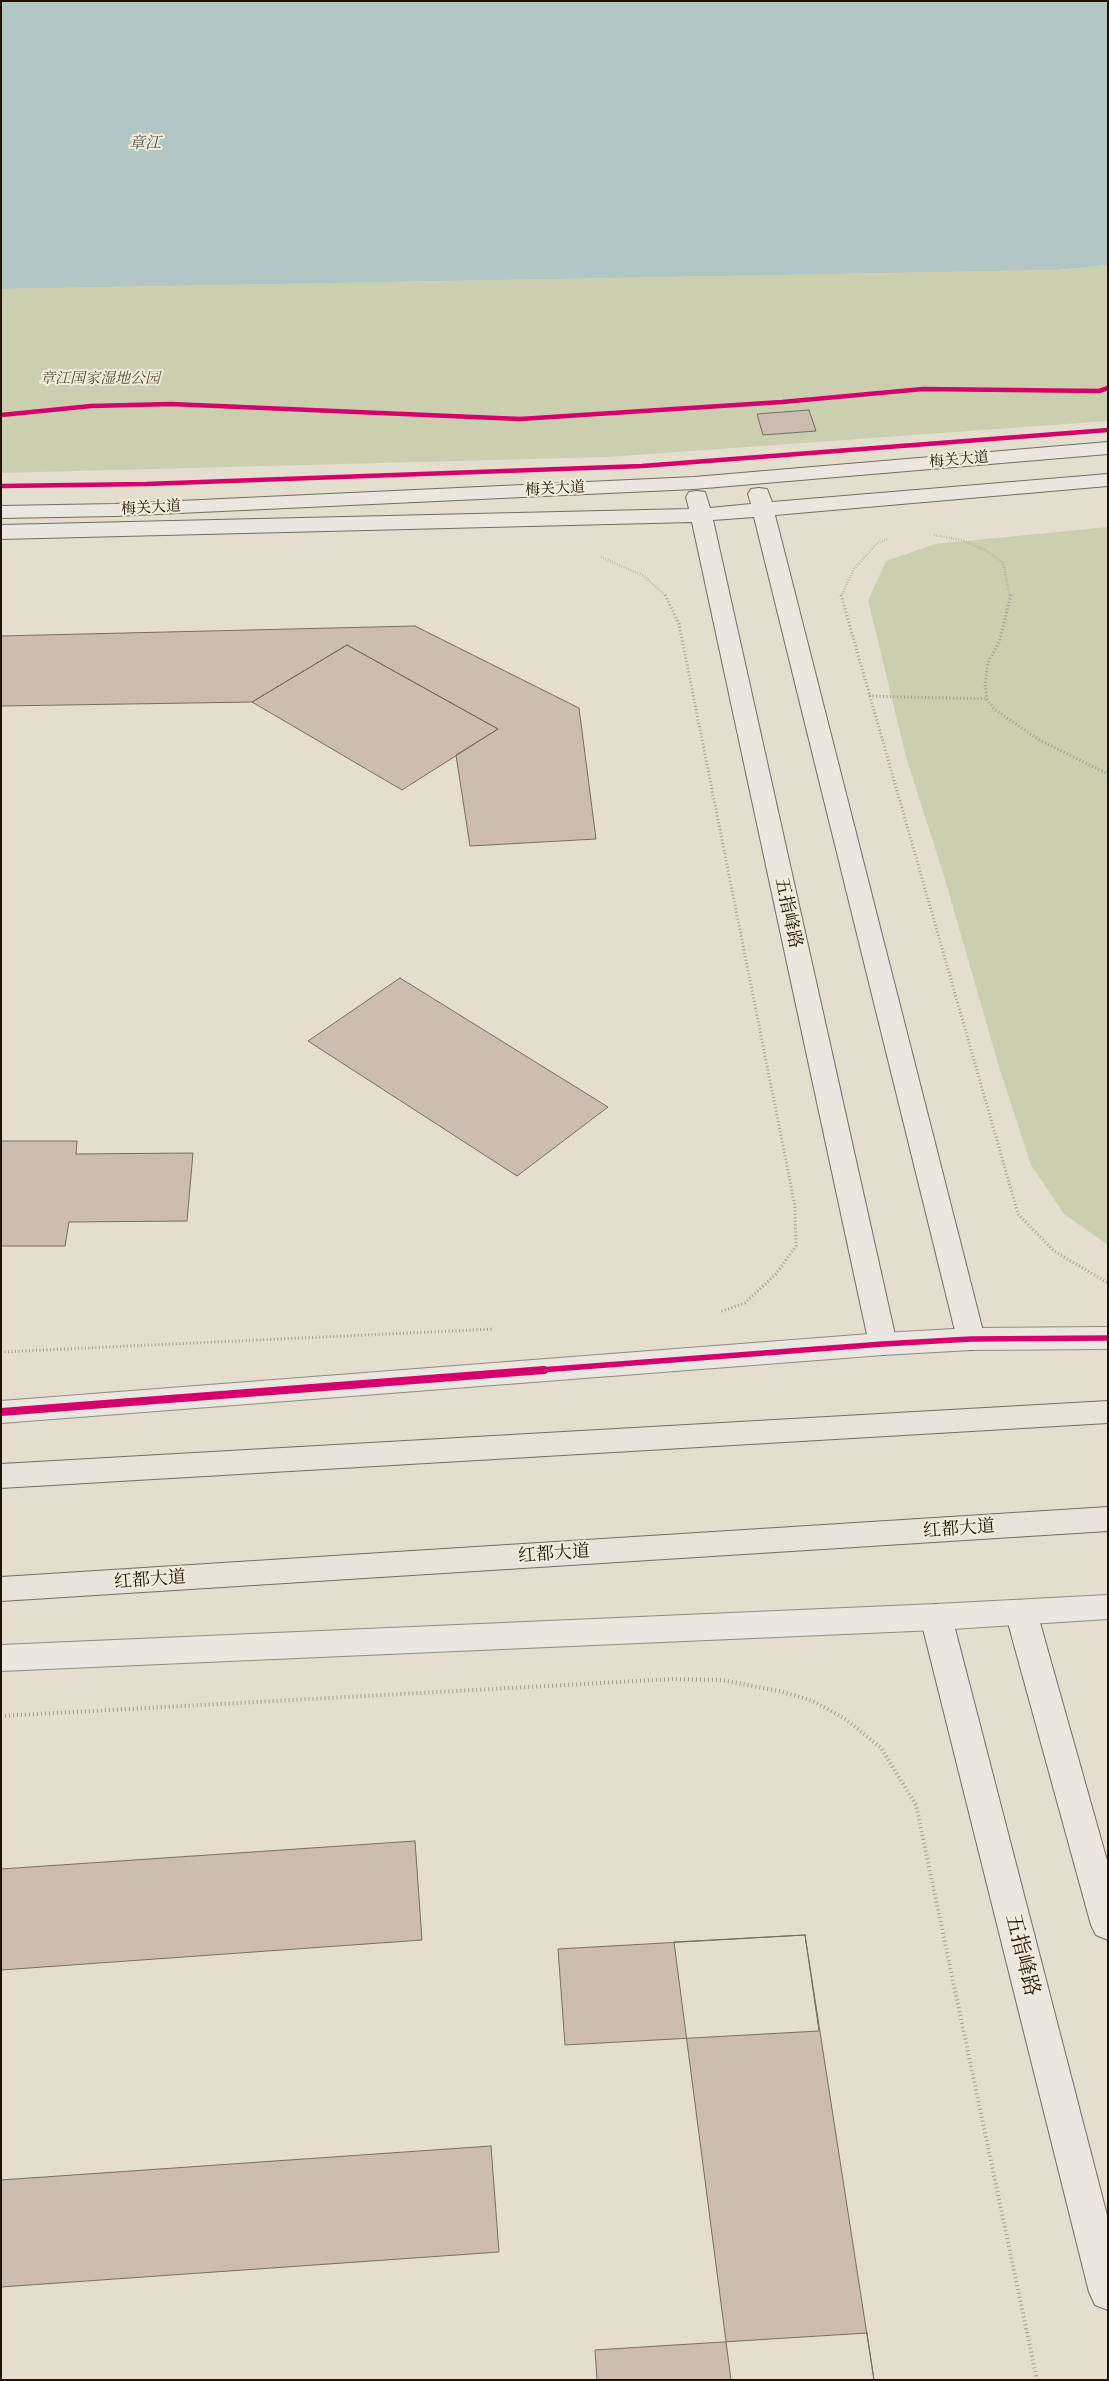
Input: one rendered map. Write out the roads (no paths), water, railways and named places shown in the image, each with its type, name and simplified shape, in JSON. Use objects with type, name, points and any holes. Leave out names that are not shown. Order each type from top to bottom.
[{"type":"main road","name":"梅关大道","points":[[1,512],[114,510],[694,483],[1108,448]]},
{"type":"main road","points":[[754,478],[764,511],[971,1339]]},
{"type":"main road","name":"梅关大道","points":[[1,532],[701,515],[1108,480]]},
{"type":"main road","name":"五指峰路","points":[[694,483],[883,1344]]},
{"type":"main road","points":[[1,1412],[883,1344],[971,1339],[1108,1338]]},
{"type":"main road","points":[[1,1476],[1108,1412]]},
{"type":"main road","name":"红都大道","points":[[1,1589],[1108,1519]]},
{"type":"main road","points":[[1,1658],[936,1617],[1108,1606]]},
{"type":"main road","points":[[1021,1612],[1108,1925]]},
{"type":"main road","name":"五指峰路","points":[[936,1617],[1108,2292]]},
{"type":"water","name":"章江","points":[[1,1],[1108,1],[1108,265],[1057,270],[1,289]]},
{"type":"park label","name":"章江国家湿地公园","points":[[100,379]]}]
